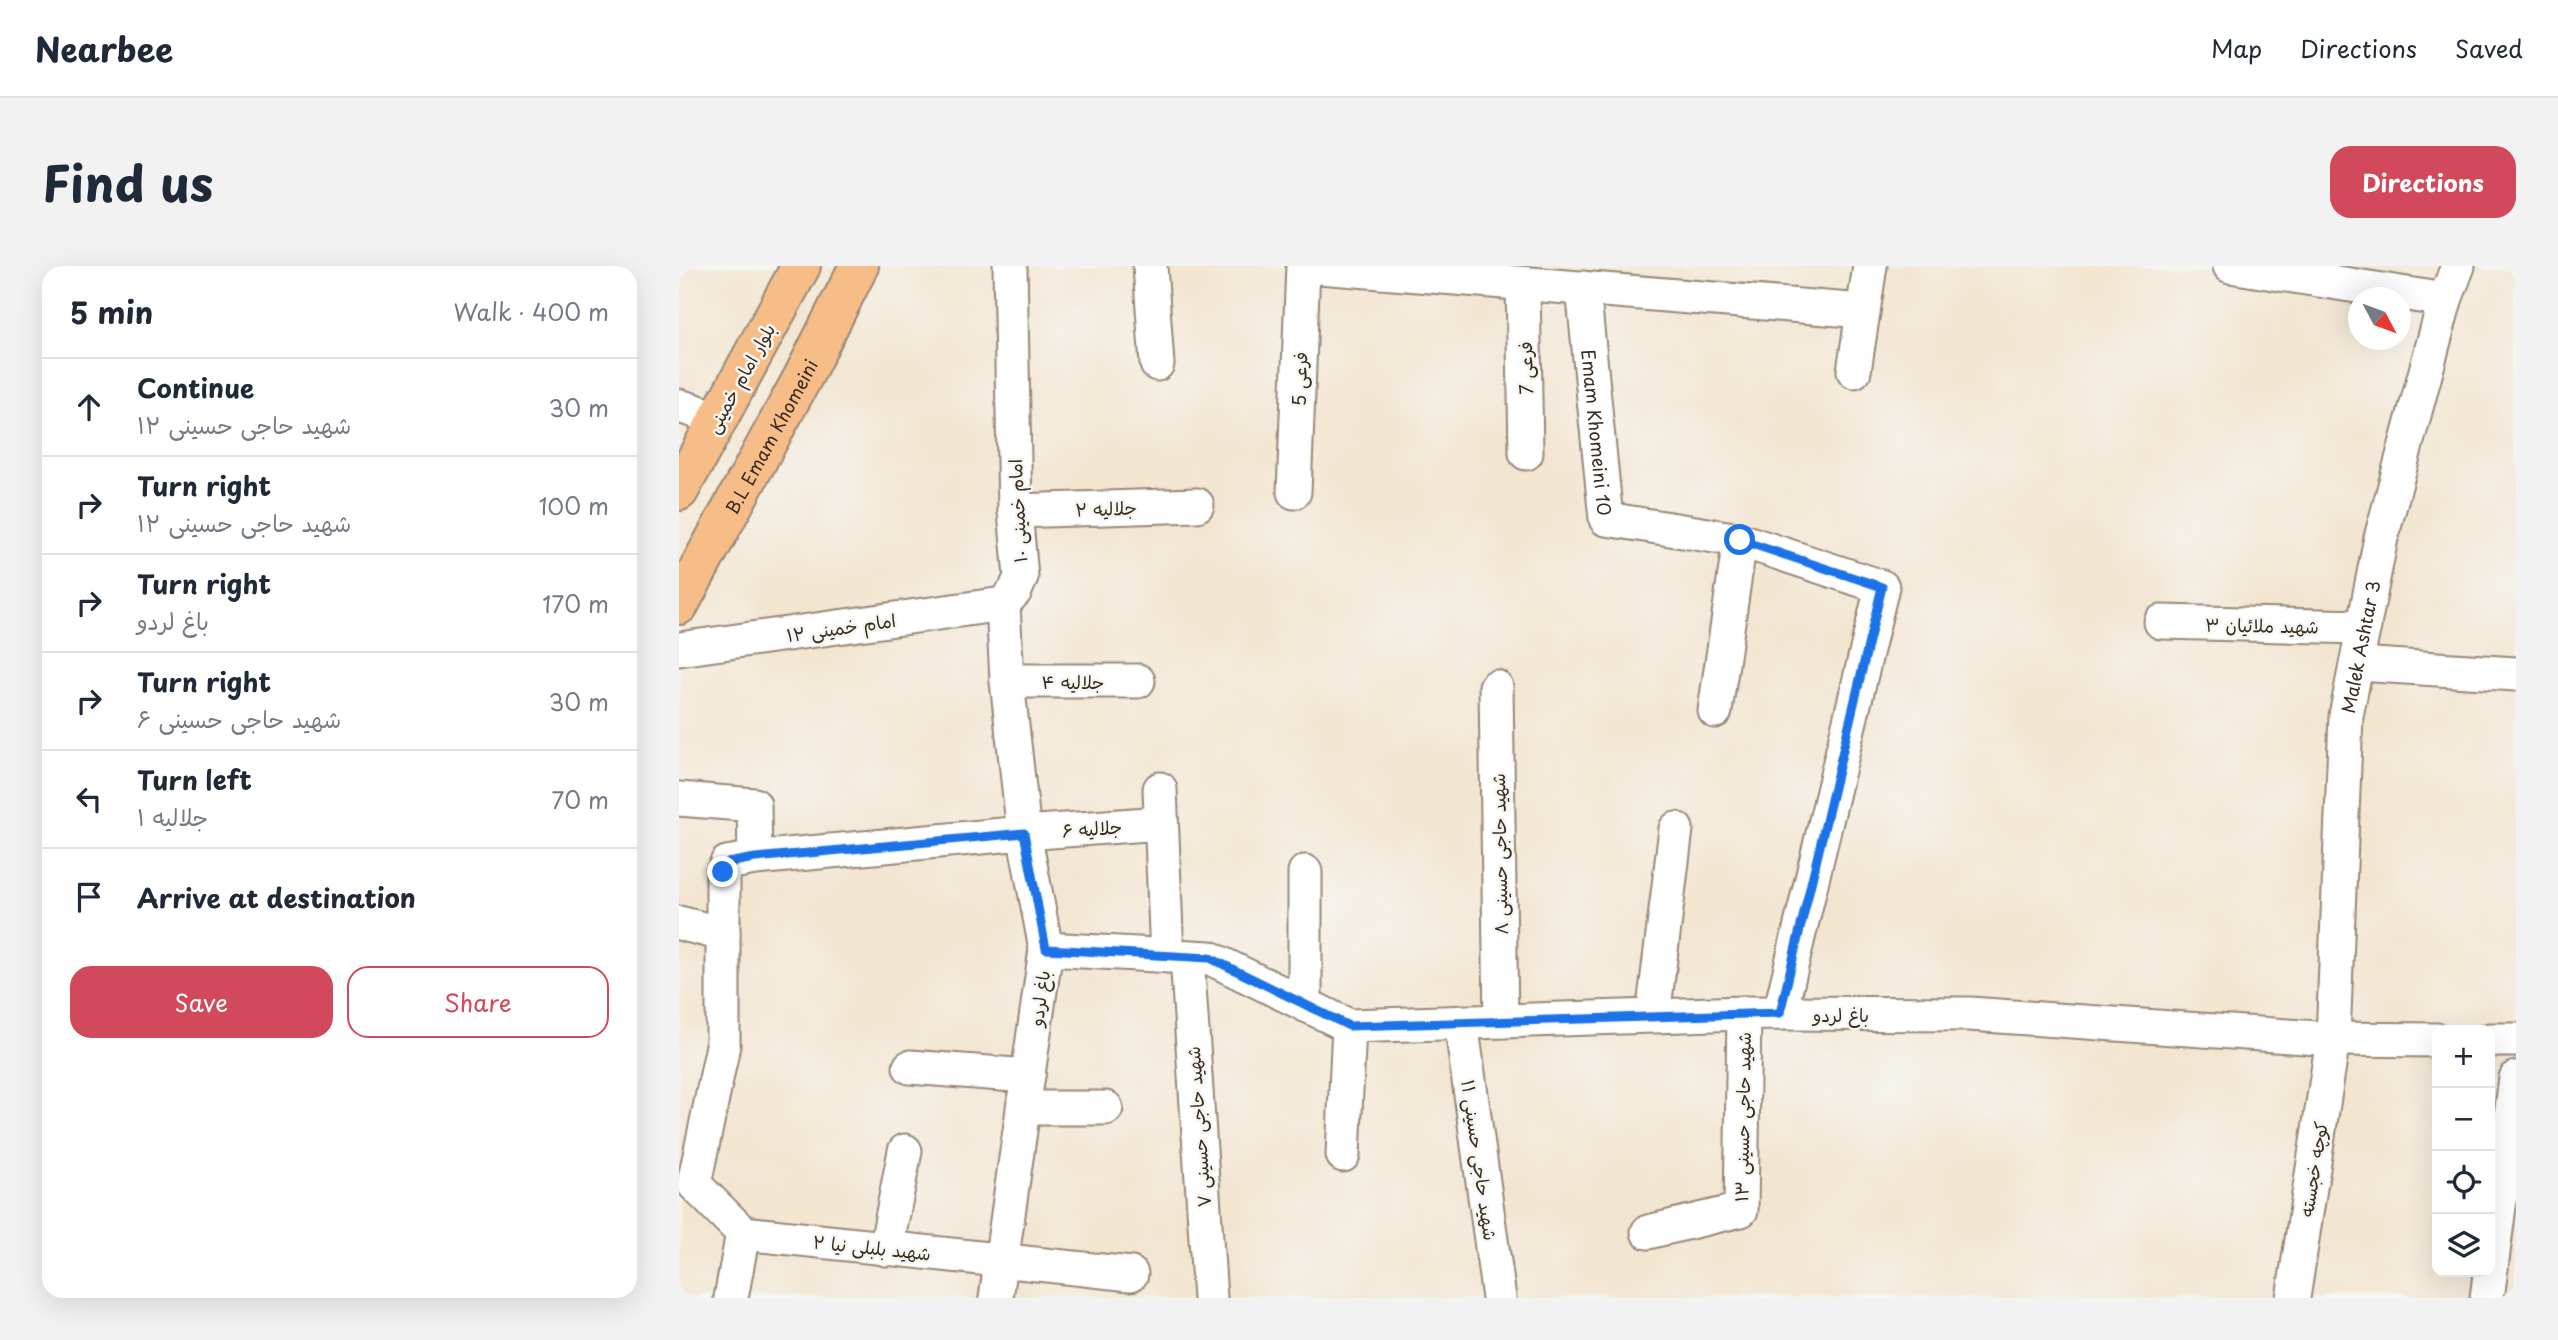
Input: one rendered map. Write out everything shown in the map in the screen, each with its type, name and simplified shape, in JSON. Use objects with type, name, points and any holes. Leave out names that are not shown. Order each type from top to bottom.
[{"type":"main road","name":"بلوار امام خمینی","points":[[679,491],[801,266]]},
{"type":"main road","name":"B.L Emam Khomeini","points":[[679,605],[859,266]]},
{"type":"street","name":"امام خمینی ۱۰","points":[[1003,604],[1015,591],[1021,577],[1015,511],[1010,266]]},
{"type":"street","points":[[1150,266],[1157,364]]},
{"type":"street","points":[[1305,266],[1583,288],[1632,279],[1863,311]]},
{"type":"street","name":"فرعی 5","points":[[1294,492],[1305,266]]},
{"type":"street","points":[[1854,371],[1870,266]]},
{"type":"street","points":[[2230,266],[2445,300]]},
{"type":"street","name":"Malek Ashtar 3","points":[[2333,1040],[2346,716],[2381,538],[2445,300],[2458,266]]},
{"type":"street","name":"فرعی 7","points":[[1524,284],[1526,453]]},
{"type":"street","name":"Emam Khomeini 10","points":[[1583,288],[1606,519],[1740,540]]},
{"type":"street","points":[[679,406],[718,418]]},
{"type":"street","name":"جلالیه ۲","points":[[1015,511],[1197,505]]},
{"type":"street","points":[[1715,711],[1740,540],[1882,587],[1780,1013]]},
{"type":"street","points":[[1003,604],[1007,681],[1024,833],[1046,949]]},
{"type":"street","name":"امام خمینی ۱۲","points":[[679,649],[1003,604]]},
{"type":"street","name":"شهید ملائیان ۳","points":[[2161,622],[2364,627]]},
{"type":"street","points":[[2358,664],[2516,674]]},
{"type":"street","name":"جلالیه ۴","points":[[1007,681],[1139,681]]},
{"type":"street","name":"شهید حاجی حسینی ۸","points":[[1496,687],[1501,1021]]},
{"type":"street","name":"شهید حاجی حسینی ۷","points":[[1160,789],[1161,823],[1177,956],[1210,1298]]},
{"type":"street","points":[[679,799],[754,805],[755,858]]},
{"type":"street","name":"جلالیه ۶","points":[[723,934],[723,872],[727,863],[755,858],[1024,833],[1161,823]]},
{"type":"street","points":[[1653,1016],[1676,829]]},
{"type":"street","points":[[1305,872],[1305,1005]]},
{"type":"street","points":[[679,923],[723,934],[723,1046],[694,1184],[743,1233],[731,1298]]},
{"type":"street","name":"باغ لردو","points":[[996,1298],[1046,949],[1210,958],[1349,1026],[1744,1013],[1970,1014],[2333,1040],[2432,1040]]},
{"type":"street","name":"شهید حاجی حسینی ۱۳","points":[[1648,1232],[1741,1210],[1744,1013]]},
{"type":"street","name":"شهید حاجی حسینی ۱۱","points":[[1461,1023],[1499,1298]]},
{"type":"street","points":[[1343,1155],[1349,1026]]},
{"type":"street","name":"کوچه خجسته","points":[[2293,1298],[2333,1040]]},
{"type":"street","points":[[2495,1040],[2516,1040]]},
{"type":"street","points":[[910,1067],[1106,1108]]},
{"type":"street","points":[[2487,1298],[2516,1078]]},
{"type":"street","points":[[886,1249],[905,1151]]},
{"type":"street","name":"شهید بلبلی نیا ۲","points":[[743,1233],[1131,1274]]},
{"type":"route","points":[[723,872],[727,863],[755,858],[1024,833],[1046,949],[1210,958],[1349,1026],[1780,1013],[1882,587],[1740,540]]}]
